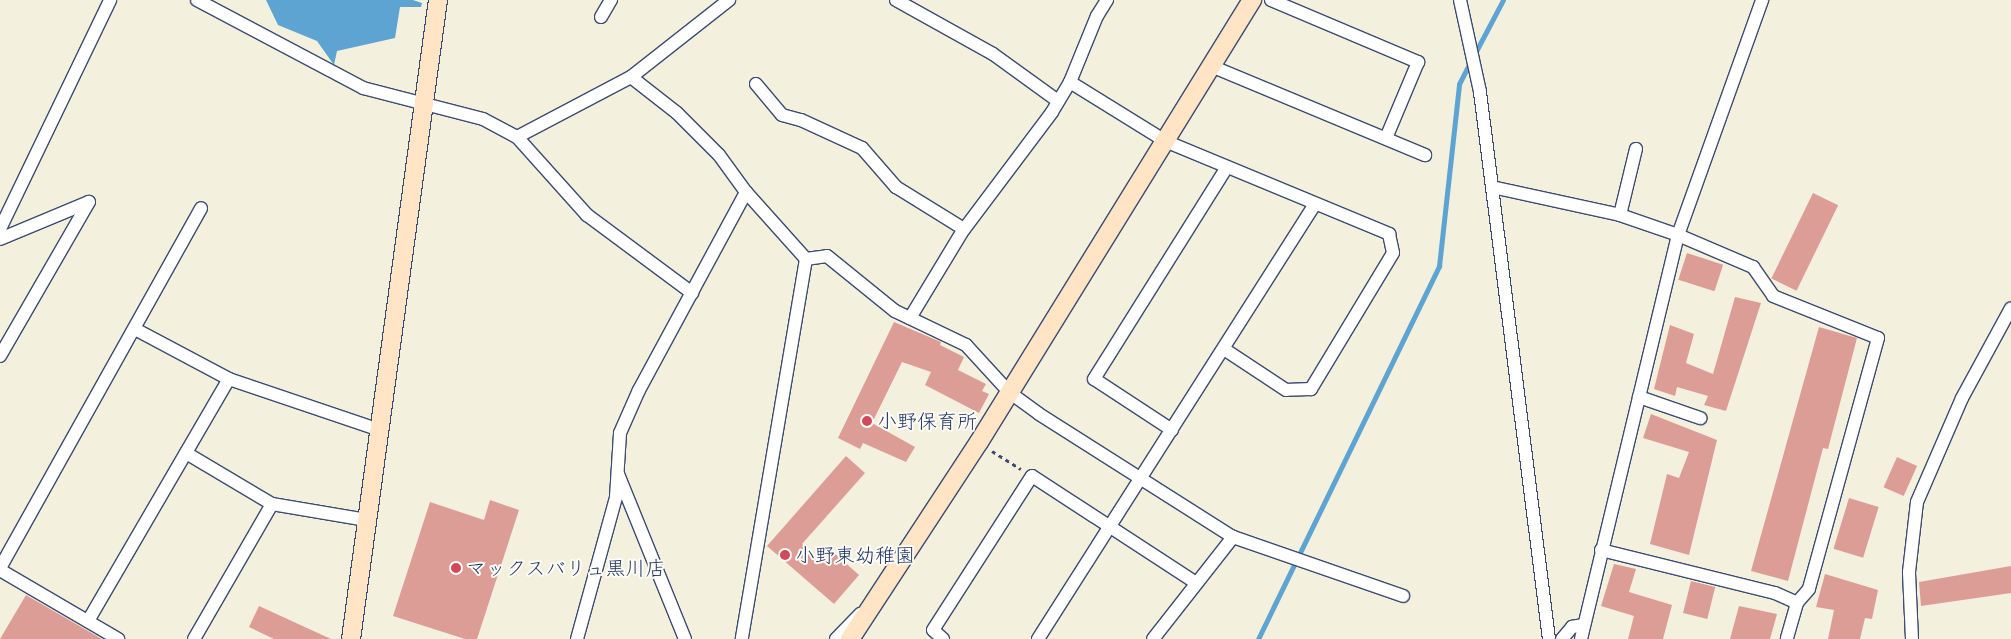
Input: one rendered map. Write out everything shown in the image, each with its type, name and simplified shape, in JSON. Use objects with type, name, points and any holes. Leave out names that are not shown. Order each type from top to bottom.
[{"type":"street","points":[[0,229],[110,0]]},
{"type":"street","points":[[197,0],[363,88],[484,119],[517,137],[587,215],[692,293]]},
{"type":"street","points":[[351,639],[438,0]]},
{"type":"street","points":[[601,17],[610,0]]},
{"type":"street","points":[[517,137],[631,77],[729,0]]},
{"type":"street","points":[[896,0],[993,54],[1058,101]]},
{"type":"street","points":[[910,318],[964,229],[1070,82],[1097,16],[1106,0]]},
{"type":"street","points":[[848,638],[1010,392],[1252,0]]},
{"type":"street","points":[[1270,0],[1418,62],[1386,138]]},
{"type":"street","points":[[1460,0],[1480,92],[1549,639]]},
{"type":"street","points":[[1581,639],[1582,625],[1678,235],[1762,0]]},
{"type":"street","points":[[1211,66],[1426,155]]},
{"type":"street","points":[[631,77],[676,113],[719,155],[746,192],[806,259]]},
{"type":"street","points":[[1070,82],[1165,141],[1389,234],[1393,253],[1311,389],[1286,390],[1224,349]]},
{"type":"street","points":[[756,84],[782,115],[802,120],[862,148],[896,187],[964,229]]},
{"type":"street","points":[[1620,215],[1636,149]]},
{"type":"street","points":[[1172,430],[1094,379],[1227,167]]},
{"type":"street","points":[[1492,187],[1620,215],[1678,235],[1753,267],[1773,296],[1878,338],[1809,590],[1797,604],[1787,639]]},
{"type":"street","points":[[577,639],[616,498],[620,433],[639,390],[746,192]]},
{"type":"street","points":[[0,239],[89,202],[0,356]]},
{"type":"street","points":[[1038,639],[1315,204]]},
{"type":"street","points":[[118,639],[0,569],[201,208]]},
{"type":"street","points":[[806,259],[827,256],[895,311],[966,345],[1010,392],[1141,479],[1233,537],[1403,596]]},
{"type":"street","points":[[742,639],[806,259]]},
{"type":"street","points":[[1912,639],[1909,572],[1917,502],[1962,398],[2011,308]]},
{"type":"street","points":[[135,329],[229,379],[380,430]]},
{"type":"street","points":[[88,621],[229,379]]},
{"type":"street","points":[[1639,397],[1700,418]]},
{"type":"street","points":[[186,453],[272,504],[367,520]]},
{"type":"street","points":[[617,471],[685,639]]},
{"type":"street","points":[[943,639],[933,630],[1032,476],[1196,583]]},
{"type":"street","points":[[194,639],[272,504]]},
{"type":"street","points":[[1153,639],[1233,537]]},
{"type":"street","points":[[1601,550],[1775,593],[1797,604]]},
{"type":"street","points":[[1562,639],[1572,627],[1582,625]]},
{"type":"path","points":[[978,442],[1032,476]]},
{"type":"water","points":[[266,0],[413,0],[422,3],[421,7],[400,7],[395,38],[337,51],[334,65],[317,41],[278,25]]},
{"type":"building","points":[[1813,193],[1838,205],[1797,291],[1771,278]]},
{"type":"building","points":[[1687,253],[1723,265],[1714,291],[1678,280]]},
{"type":"building","points":[[1735,297],[1761,303],[1726,411],[1704,405],[1708,396],[1677,387],[1675,396],[1654,389],[1670,325],[1694,334],[1686,363],[1713,374]]},
{"type":"building","points":[[894,322],[941,342],[940,345],[964,357],[958,370],[986,384],[982,391],[989,394],[979,413],[925,385],[931,372],[902,362],[872,423],[915,447],[906,462],[863,443],[860,449],[838,438]]},
{"type":"building","points":[[1819,327],[1857,338],[1828,449],[1823,448],[1788,581],[1751,571]]},
{"type":"building","points":[[1651,414],[1717,440],[1689,555],[1650,544],[1667,474],[1679,478],[1689,452],[1643,438]]},
{"type":"building","name":"小野東幼稚園","points":[[846,456],[865,473],[802,544],[822,562],[832,551],[859,575],[834,604],[767,546]]},
{"type":"building","points":[[1897,457],[1917,466],[1904,496],[1884,487]]},
{"type":"building","points":[[1849,498],[1879,507],[1863,558],[1834,549]]},
{"type":"building","points":[[490,500],[519,510],[477,639],[465,639],[393,616],[430,502],[484,520]]},
{"type":"building","points":[[1614,564],[1636,569],[1629,592],[1672,605],[1663,639],[1628,639],[1634,616],[1601,606]]},
{"type":"building","points":[[2011,566],[2011,593],[1921,606],[1919,582]]},
{"type":"building","points":[[1825,574],[1878,590],[1872,619],[1865,618],[1860,639],[1828,639],[1834,610],[1816,607]]},
{"type":"building","points":[[1691,581],[1715,587],[1707,619],[1683,613]]},
{"type":"building","points":[[26,595],[102,639],[0,639]]},
{"type":"building","points":[[259,606],[331,639],[274,639],[249,627]]},
{"type":"building","points":[[1739,606],[1777,614],[1770,639],[1730,639]]},
{"type":"waterway","points":[[1474,55],[1503,0]]},
{"type":"waterway","points":[[1258,639],[1439,266],[1459,84],[1470,62]]},
{"type":"place","name":"小野保育所","points":[[867,421]]},
{"type":"place","name":"小野東幼稚園","points":[[785,555]]},
{"type":"place","name":"マックスバリュ黒川店","points":[[456,568]]}]
